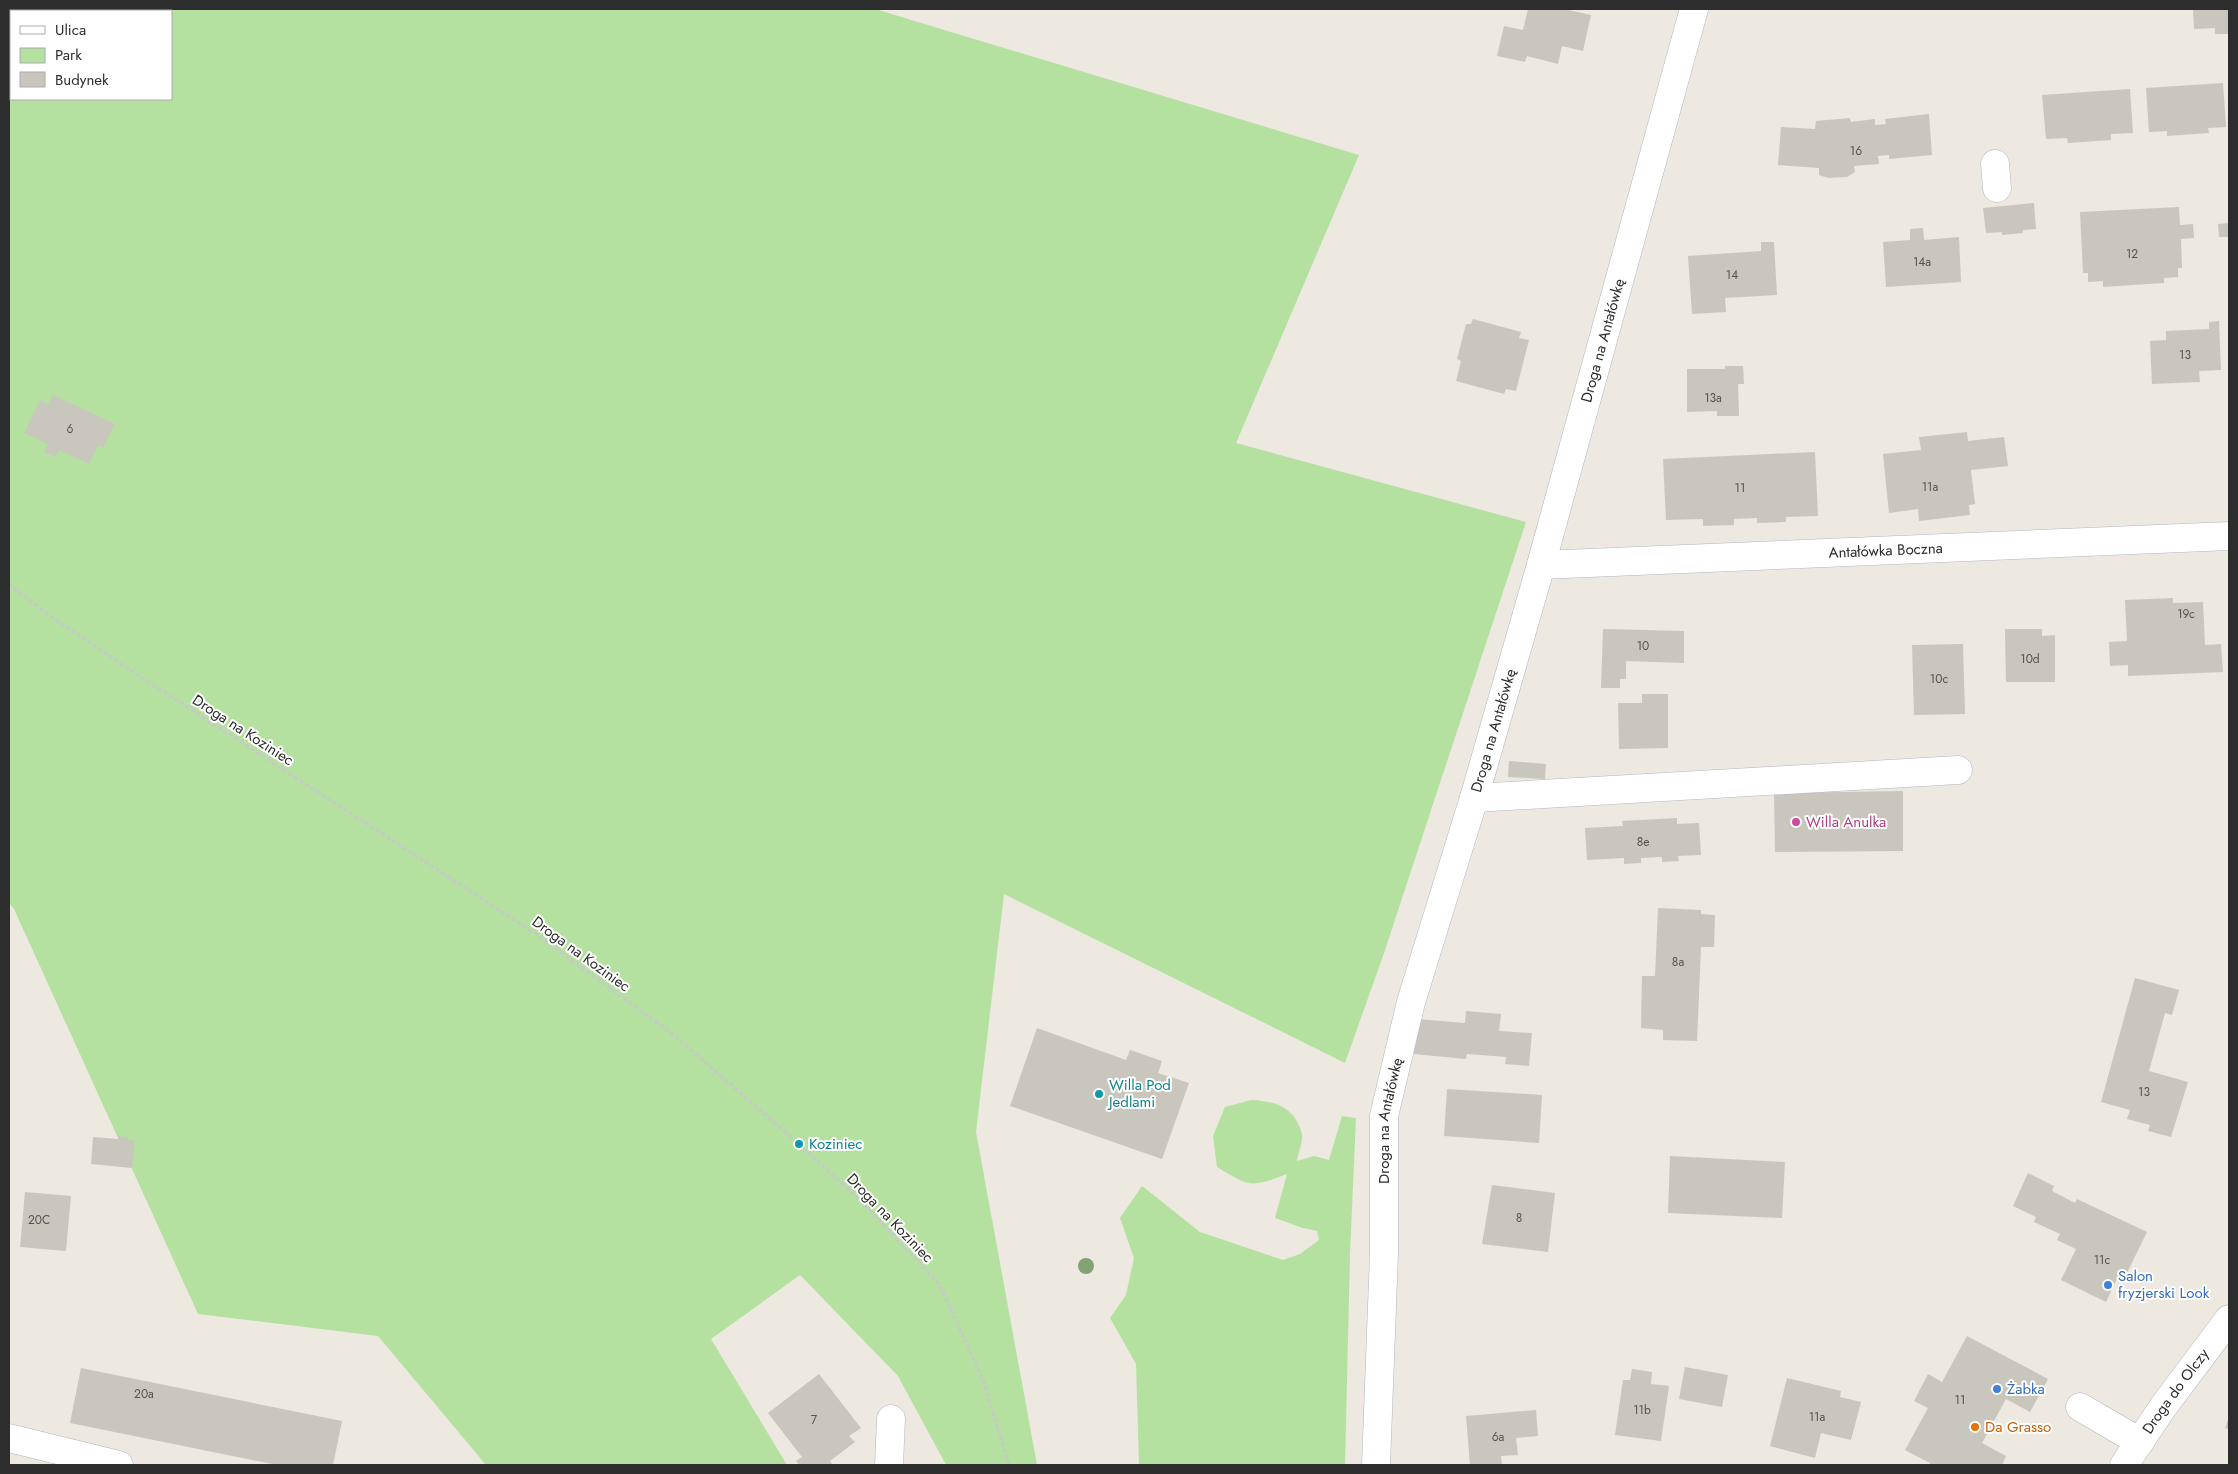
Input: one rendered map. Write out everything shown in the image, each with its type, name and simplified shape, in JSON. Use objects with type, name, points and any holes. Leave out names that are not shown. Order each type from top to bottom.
[{"type":"street","name":"Droga na Antałówkę","points":[[1376,1465],[1384,1253],[1384,1116],[1411,1002],[1474,798],[1541,565],[1694,9]]},
{"type":"street","name":"Antałówka Boczna","points":[[1541,565],[2229,536]]},
{"type":"street","points":[[1474,798],[1958,770]]},
{"type":"street","name":"Droga do Olczy","points":[[2124,1465],[2229,1320]]},
{"type":"street","points":[[2080,1407],[2140,1442]]},
{"type":"street","points":[[889,1465],[891,1419]]},
{"type":"street","points":[[9,1438],[119,1465]]},
{"type":"path","name":"Droga na Koziniec","points":[[9,584],[46,613],[129,669],[536,934],[675,1036],[799,1144],[864,1204],[940,1285],[983,1380],[1009,1465]]},
{"type":"green space","points":[[9,9],[875,9],[1359,155],[1236,443],[1526,522],[1383,956],[1345,1063],[1004,894],[976,1132],[1037,1465],[946,1465],[898,1376],[800,1275],[711,1339],[787,1465],[486,1465],[378,1336],[198,1314],[14,909],[9,903]]},
{"type":"green space","points":[[1251,1100],[1276,1104],[1283,1107],[1294,1117],[1302,1134],[1297,1161],[1314,1156],[1329,1160],[1342,1116],[1356,1118],[1350,1254],[1345,1465],[1139,1465],[1136,1364],[1110,1318],[1126,1295],[1134,1258],[1120,1218],[1142,1186],[1200,1232],[1283,1260],[1300,1254],[1319,1240],[1317,1231],[1275,1218],[1287,1174],[1266,1182],[1251,1183],[1244,1182],[1217,1167],[1213,1136],[1225,1107]]},
{"type":"building","points":[[1528,9],[1564,9],[1591,15],[1583,51],[1562,46],[1558,64],[1527,56],[1525,62],[1497,56],[1504,26],[1523,30]]},
{"type":"building","points":[[2193,9],[2229,9],[2229,34],[2215,34],[2215,28],[2194,29]]},
{"type":"building","points":[[2223,83],[2226,127],[2208,128],[2209,133],[2167,136],[2167,131],[2149,132],[2146,88]]},
{"type":"building","points":[[2130,89],[2133,133],[2111,134],[2111,140],[2068,143],[2067,138],[2046,139],[2042,95]]},
{"type":"building","points":[[1929,114],[1932,155],[1889,159],[1889,155],[1878,156],[1879,164],[1854,166],[1855,172],[1847,177],[1828,178],[1819,175],[1819,168],[1778,165],[1781,127],[1815,129],[1816,121],[1850,118],[1851,122],[1875,119],[1875,125],[1886,124],[1885,119]]},
{"type":"building","points":[[2034,203],[2036,229],[2023,230],[2023,233],[2002,235],[2002,232],[1986,233],[1983,208]]},
{"type":"building","points":[[2179,207],[2180,225],[2193,224],[2194,238],[2181,239],[2182,268],[2178,268],[2178,277],[2164,278],[2164,283],[2103,287],[2103,281],[2088,282],[2088,273],[2083,273],[2080,212]]},
{"type":"building","points":[[2229,223],[2229,237],[2219,237],[2218,224]]},
{"type":"building","points":[[1923,228],[1924,240],[1959,237],[1961,282],[1886,287],[1883,242],[1910,240],[1910,229]]},
{"type":"building","points":[[1761,242],[1774,242],[1777,295],[1725,298],[1726,312],[1692,314],[1688,256],[1761,251]]},
{"type":"building","points":[[1473,319],[1521,332],[1519,338],[1529,340],[1516,391],[1506,389],[1504,394],[1456,381],[1461,361],[1457,359],[1466,324],[1471,324]]},
{"type":"building","points":[[2219,321],[2221,370],[2199,371],[2200,382],[2152,384],[2150,341],[2166,340],[2166,331],[2209,329],[2209,322]]},
{"type":"building","points":[[1725,366],[1743,366],[1744,384],[1738,384],[1739,416],[1717,416],[1717,411],[1687,412],[1687,369],[1725,369]]},
{"type":"building","points":[[53,395],[115,424],[103,448],[99,445],[89,464],[59,450],[55,457],[44,452],[48,444],[24,433],[40,400],[48,404]]},
{"type":"building","points":[[1967,432],[1968,441],[2004,437],[2008,466],[1971,470],[1975,504],[1969,505],[1970,515],[1919,521],[1918,509],[1889,513],[1883,454],[1921,450],[1919,437]]},
{"type":"building","points":[[1815,452],[1818,516],[1786,517],[1786,522],[1757,523],[1757,518],[1734,519],[1734,525],[1703,526],[1703,519],[1666,520],[1663,459]]},
{"type":"building","points":[[2173,598],[2173,603],[2203,602],[2205,645],[2221,644],[2223,672],[2128,676],[2128,665],[2110,666],[2109,642],[2127,641],[2125,600]]},
{"type":"building","points":[[1603,629],[1684,631],[1684,663],[1626,661],[1626,679],[1620,679],[1620,688],[1601,688]]},
{"type":"building","points":[[2005,629],[2042,629],[2042,636],[2055,635],[2055,682],[2006,682]]},
{"type":"building","points":[[1963,644],[1965,714],[1914,715],[1912,645]]},
{"type":"building","points":[[1642,694],[1668,694],[1668,748],[1619,749],[1618,703],[1642,703]]},
{"type":"building","points":[[1509,761],[1546,764],[1545,779],[1508,777]]},
{"type":"building","points":[[1903,791],[1903,851],[1775,852],[1774,793]]},
{"type":"building","points":[[1677,818],[1677,824],[1699,823],[1701,855],[1678,856],[1679,861],[1662,862],[1662,857],[1641,858],[1641,863],[1624,864],[1624,858],[1587,860],[1585,828],[1623,826],[1622,821]]},
{"type":"building","points":[[1658,908],[1701,910],[1701,914],[1715,915],[1714,947],[1701,947],[1697,1041],[1663,1040],[1663,1030],[1641,1028],[1642,976],[1655,976]]},
{"type":"building","points":[[2135,978],[2179,990],[2172,1015],[2165,1013],[2149,1071],[2188,1082],[2171,1137],[2148,1131],[2150,1125],[2127,1119],[2130,1110],[2101,1102]]},
{"type":"building","points":[[1466,1011],[1501,1014],[1499,1031],[1532,1033],[1529,1066],[1505,1064],[1506,1057],[1467,1054],[1466,1059],[1414,1054],[1417,1019],[1465,1023]]},
{"type":"building","name":"Willa Pod Jedlami","points":[[1037,1028],[1126,1060],[1130,1050],[1162,1061],[1158,1073],[1189,1083],[1162,1159],[1010,1106]]},
{"type":"building","points":[[1447,1089],[1542,1095],[1539,1143],[1444,1136]]},
{"type":"building","points":[[118,1136],[128,1137],[128,1140],[135,1141],[132,1168],[91,1164],[93,1137],[118,1139]]},
{"type":"building","points":[[1670,1156],[1785,1162],[1782,1218],[1668,1213]]},
{"type":"building","points":[[2028,1173],[2054,1186],[2052,1191],[2075,1203],[2077,1199],[2147,1232],[2127,1273],[2121,1270],[2106,1302],[2061,1280],[2076,1249],[2057,1240],[2060,1234],[2034,1222],[2036,1217],[2013,1206]]},
{"type":"building","points":[[1492,1185],[1555,1193],[1548,1252],[1482,1244]]},
{"type":"building","points":[[25,1192],[71,1196],[66,1251],[20,1247]]},
{"type":"building","points":[[1967,1336],[2048,1379],[2030,1412],[2006,1399],[1982,1443],[2006,1456],[2002,1465],[1929,1465],[1930,1463],[1905,1450],[1928,1408],[1914,1401],[1928,1374],[1942,1382]]},
{"type":"building","points":[[1685,1367],[1728,1375],[1722,1407],[1679,1399]]},
{"type":"building","points":[[81,1368],[342,1421],[333,1465],[277,1465],[70,1423]]},
{"type":"building","points":[[1632,1369],[1652,1372],[1651,1384],[1669,1386],[1661,1441],[1615,1435],[1623,1380],[1630,1380]]},
{"type":"building","points":[[819,1374],[861,1428],[849,1436],[855,1442],[830,1461],[833,1465],[799,1465],[796,1461],[802,1457],[768,1413]]},
{"type":"building","points":[[1787,1378],[1841,1391],[1840,1397],[1861,1402],[1851,1440],[1821,1433],[1815,1458],[1770,1446]]},
{"type":"building","points":[[1536,1410],[1538,1436],[1516,1438],[1518,1455],[1501,1456],[1502,1465],[1470,1465],[1466,1416]]},
{"type":"building","points":[[2229,1417],[2229,1429],[2225,1428]]},
{"type":"place","name":"Willa Anulka","points":[[1796,822]]},
{"type":"place","name":"Willa Pod Jedlami","points":[[1099,1094]]},
{"type":"place","name":"Koziniec","points":[[799,1144]]},
{"type":"place","name":"Salon fryzjerski Look","points":[[2108,1285]]},
{"type":"place","name":"Żabka","points":[[1997,1389]]},
{"type":"place","name":"Da Grasso","points":[[1975,1427]]}]
